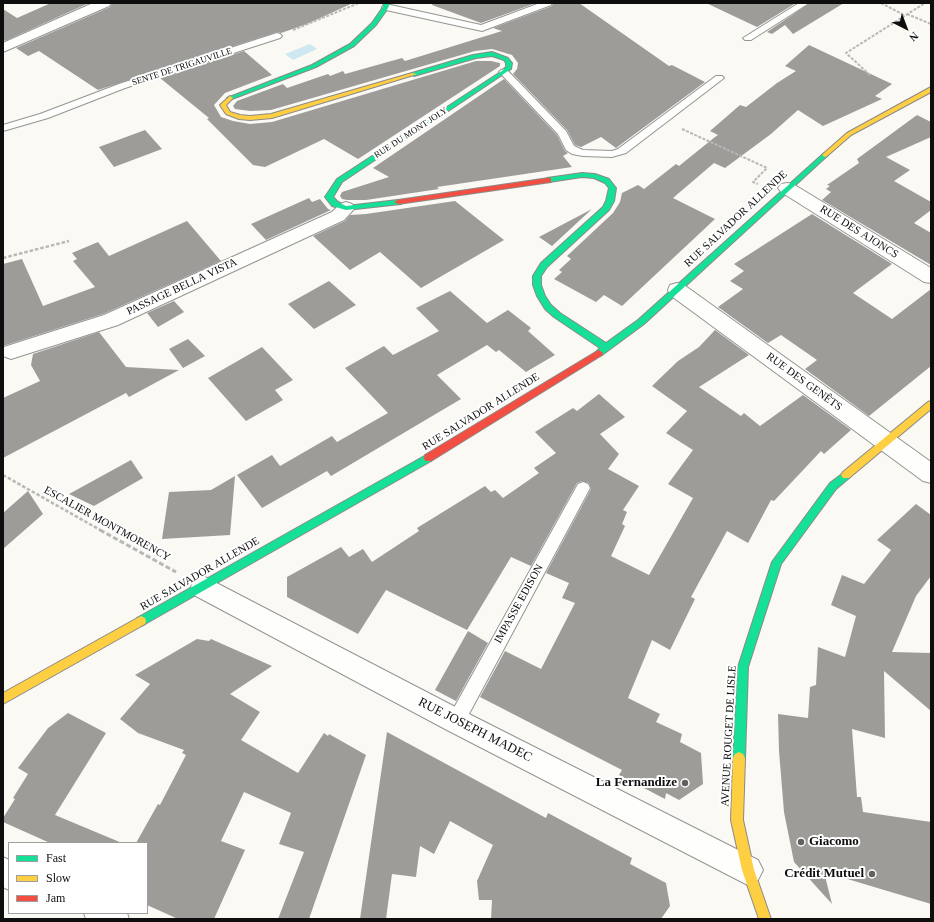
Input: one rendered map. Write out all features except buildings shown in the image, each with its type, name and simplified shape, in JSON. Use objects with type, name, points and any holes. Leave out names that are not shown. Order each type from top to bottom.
[{"type":"street","points":[[3,48],[104,3]]},
{"type":"street","points":[[387,5],[374,24],[352,45],[314,66],[231,97],[223,105],[228,113],[239,117],[250,118],[272,116],[485,54],[500,56],[506,59],[509,63],[509,68],[504,72]]},
{"type":"street","name":"RUE DU MONT JOLY","points":[[346,208],[335,204],[329,197],[339,181],[504,72]]},
{"type":"street","name":"RUE SALVADOR ALLENDE","points":[[3,699],[203,587],[442,450],[607,348],[641,322],[787,188],[849,134],[931,89]]},
{"type":"street","points":[[346,208],[366,207],[582,175],[595,176],[607,181],[613,188],[610,201],[606,208],[544,265],[537,276],[537,285],[541,296],[548,307],[557,315],[607,348]]},
{"type":"street","name":"RUE DES AJONCS","points":[[787,188],[931,277]]},
{"type":"street","name":"PASSAGE BELLA VISTA","points":[[12,352],[111,320],[338,216],[346,208]]},
{"type":"street","name":"RUE DES GENÊTS","points":[[677,290],[931,474]]},
{"type":"street","name":"AVENUE ROUGET DE LISLE","points":[[765,919],[748,870],[737,820],[743,667],[777,562],[833,486],[931,404]]},
{"type":"street","name":"RUE JOSEPH MADEC","points":[[203,587],[456,721],[748,870]]},
{"type":"street","points":[[102,914],[114,919]]},
{"type":"lane","points":[[387,5],[482,28],[548,3]]},
{"type":"lane","points":[[748,38],[805,3]]},
{"type":"lane","name":"SENTE DE TRIGAUVILLE","points":[[3,128],[44,116],[122,86],[277,36]]},
{"type":"lane","points":[[504,72],[562,133],[567,145],[576,152],[612,154],[622,151],[719,78]]},
{"type":"lane","name":"IMPASSE EDISON","points":[[456,721],[583,488]]},
{"type":"path","points":[[277,36],[308,25],[359,3]]},
{"type":"path","points":[[882,3],[931,24]]},
{"type":"path","points":[[870,75],[846,53],[905,14],[925,3]]},
{"type":"path","points":[[663,120],[767,168],[753,182]]},
{"type":"path","points":[[3,258],[69,241]]},
{"type":"path","name":"ESCALIER MONTMORENCY","points":[[3,475],[203,587]]},
{"type":"water","points":[[310,44],[317,49],[293,60],[285,54]]},
{"type":"traffic: fast","points":[[230,98],[314,66],[352,45],[374,24],[386,7],[387,3]]},
{"type":"traffic: fast","points":[[398,202],[346,208],[335,204],[329,197],[339,181],[504,72],[509,68],[509,63],[506,59],[492,54],[475,56],[414,74]]},
{"type":"traffic: fast","points":[[599,353],[641,322],[825,155]]},
{"type":"traffic: fast","points":[[549,180],[582,175],[595,176],[607,181],[613,188],[610,201],[606,208],[544,265],[537,276],[537,285],[541,296],[548,307],[557,315],[607,348]]},
{"type":"traffic: fast","points":[[141,621],[428,458]]},
{"type":"traffic: fast","points":[[739,758],[743,667],[777,562],[833,486],[846,475]]},
{"type":"traffic: slow","points":[[230,98],[223,105],[228,113],[239,117],[250,118],[272,116],[414,74]]},
{"type":"traffic: slow","points":[[825,155],[849,134],[931,89]]},
{"type":"traffic: slow","points":[[846,475],[931,404]]},
{"type":"traffic: slow","points":[[3,699],[141,621]]},
{"type":"traffic: slow","points":[[739,758],[737,820],[748,870],[765,919]]},
{"type":"traffic: jam","points":[[398,202],[549,180]]},
{"type":"traffic: jam","points":[[428,458],[599,353]]},
{"type":"place","name":"La Fernandize","points":[[685,783]]},
{"type":"place","name":"Giacomo","points":[[801,842]]},
{"type":"place","name":"Crédit Mutuel","points":[[872,874]]}]
